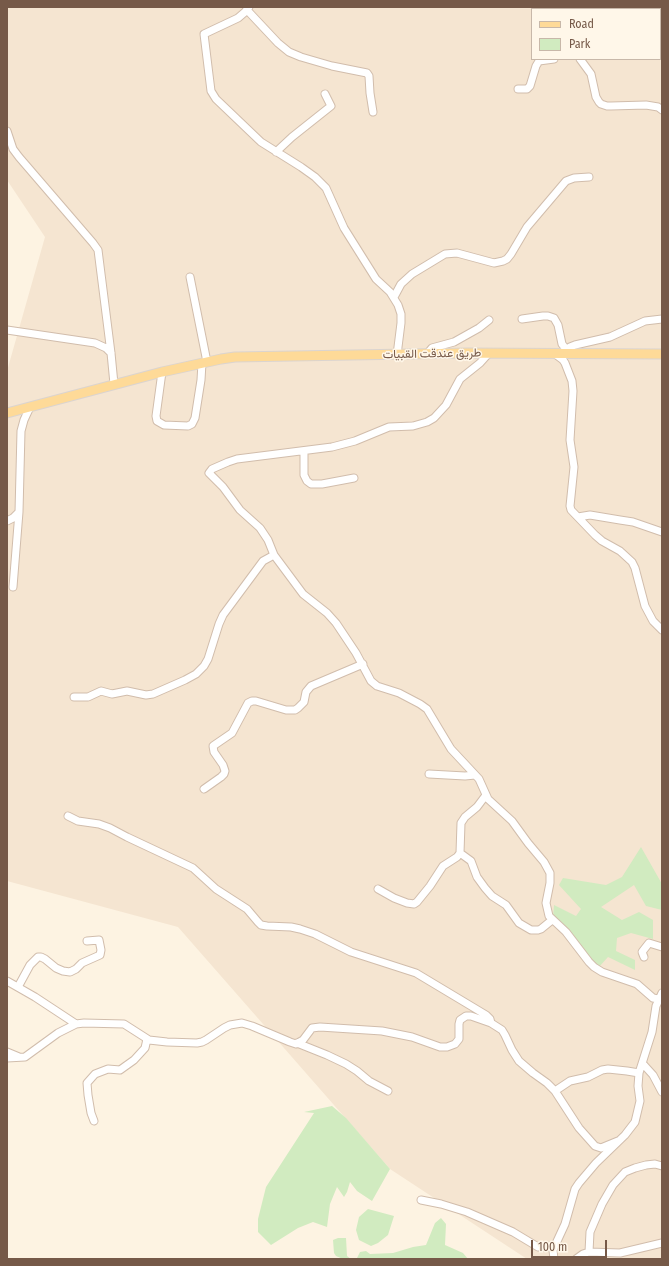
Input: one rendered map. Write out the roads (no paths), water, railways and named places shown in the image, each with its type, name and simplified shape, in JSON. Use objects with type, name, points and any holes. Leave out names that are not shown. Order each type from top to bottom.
[{"type":"main road","name":"طريق عندقت القبيات","points":[[7,413],[162,372],[235,357],[561,352],[662,354]]},
{"type":"street","points":[[373,112],[368,74],[332,66],[289,52],[278,43],[248,9],[238,18],[204,34],[208,56],[210,86],[216,99],[260,142],[315,177],[326,188],[344,228],[376,279],[394,297],[401,314],[401,334],[397,355]]},
{"type":"street","points":[[518,90],[527,89],[530,86],[539,61],[546,60]]},
{"type":"street","points":[[581,60],[591,74],[596,97],[601,104],[606,106],[642,105],[661,107]]},
{"type":"street","points":[[276,152],[292,137],[331,106],[325,94]]},
{"type":"street","points":[[7,131],[13,149],[19,157],[98,250],[114,384]]},
{"type":"street","points":[[394,297],[401,284],[412,274],[445,254],[457,252],[494,263],[507,259],[527,227],[566,181],[574,178],[589,178]]},
{"type":"street","points":[[162,372],[156,416],[157,421],[164,425],[188,426],[192,424],[195,418],[205,362],[190,277]]},
{"type":"street","points":[[522,319],[548,316],[554,318],[558,325],[562,344],[561,352],[572,381],[573,391],[570,440],[574,471],[569,502],[572,510],[595,535],[602,541],[620,551],[632,562],[645,606],[653,621],[662,630]]},
{"type":"street","points":[[561,352],[575,345],[610,337],[644,321],[662,319]]},
{"type":"street","points":[[427,354],[432,348],[454,342],[479,328],[489,320]]},
{"type":"street","points":[[7,330],[95,343],[106,348],[111,353]]},
{"type":"street","points":[[489,353],[480,363],[460,379],[446,405],[434,418],[427,422],[413,426],[389,427],[355,441],[332,447],[237,459],[212,468],[210,474],[223,487],[240,510],[256,523],[262,531],[274,555],[303,594],[332,618],[363,664],[374,684],[399,693],[427,709],[451,749],[475,774],[491,802],[512,821],[548,867],[550,878],[546,903],[548,913],[552,920],[566,932],[594,967],[602,972],[637,984],[653,998],[660,996]]},
{"type":"street","points":[[13,586],[19,512],[21,431],[30,407]]},
{"type":"street","points":[[304,451],[304,475],[311,484],[322,484],[354,478]]},
{"type":"street","points":[[7,521],[19,512]]},
{"type":"street","points":[[578,517],[590,515],[633,522],[662,532]]},
{"type":"street","points":[[74,697],[88,696],[101,692],[112,694],[127,691],[146,695],[153,694],[196,674],[204,666],[208,659],[223,615],[264,561],[274,555]]},
{"type":"street","points":[[204,789],[224,774],[224,765],[214,752],[213,746],[232,733],[248,703],[256,701],[286,710],[295,710],[304,702],[306,692],[310,686],[363,664]]},
{"type":"street","points":[[429,774],[465,776],[475,774]]},
{"type":"street","points":[[378,889],[407,903],[415,903],[430,886],[443,866],[457,857],[460,853],[461,823],[464,817],[477,807],[486,795]]},
{"type":"street","points":[[68,816],[78,821],[99,824],[110,828],[127,838],[193,868],[216,889],[247,909],[261,925],[300,929],[315,934],[352,952],[416,973],[486,1015],[490,1019],[490,1023]]},
{"type":"street","points":[[460,853],[471,861],[477,877],[485,888],[492,896],[506,906],[519,924],[531,930],[538,930],[542,929],[552,920]]},
{"type":"street","points":[[18,987],[30,965],[38,957],[41,956],[56,968],[70,972],[82,963],[100,955],[101,950],[99,940],[87,941]]},
{"type":"street","points":[[644,957],[642,952],[649,943],[662,947]]},
{"type":"street","points":[[7,981],[35,997],[76,1024]]},
{"type":"street","points":[[554,1259],[553,1250],[563,1230],[572,1198],[579,1183],[630,1128],[637,1116],[640,1101],[638,1086],[639,1074],[652,1032],[656,1006],[660,996]]},
{"type":"street","points":[[297,1043],[303,1040],[312,1028],[326,1027],[382,1031],[412,1037],[440,1047],[448,1047],[457,1042],[459,1039],[460,1020],[463,1017],[471,1016],[499,1027],[522,1064],[555,1091],[579,1128],[595,1146],[601,1148],[618,1141]]},
{"type":"street","points":[[7,1058],[25,1057],[58,1032],[76,1024],[124,1024],[147,1039],[155,1041],[197,1043],[206,1040],[230,1025],[242,1023],[327,1055],[346,1064],[369,1081],[388,1091]]},
{"type":"street","points":[[94,1121],[91,1113],[87,1083],[95,1074],[108,1069],[120,1070],[134,1060],[145,1048],[147,1039]]},
{"type":"street","points":[[7,1052],[21,1058]]},
{"type":"street","points":[[643,1064],[653,1075],[662,1092]]},
{"type":"street","points":[[555,1091],[570,1081],[584,1079],[602,1070],[627,1070],[639,1074]]},
{"type":"street","points":[[589,1252],[590,1232],[594,1220],[613,1185],[625,1172],[635,1168],[655,1164],[662,1166]]},
{"type":"street","points":[[421,1200],[441,1204],[471,1214],[513,1232],[538,1247],[555,1244]]},
{"type":"street","points":[[576,1259],[589,1252],[620,1253],[662,1243]]}]
